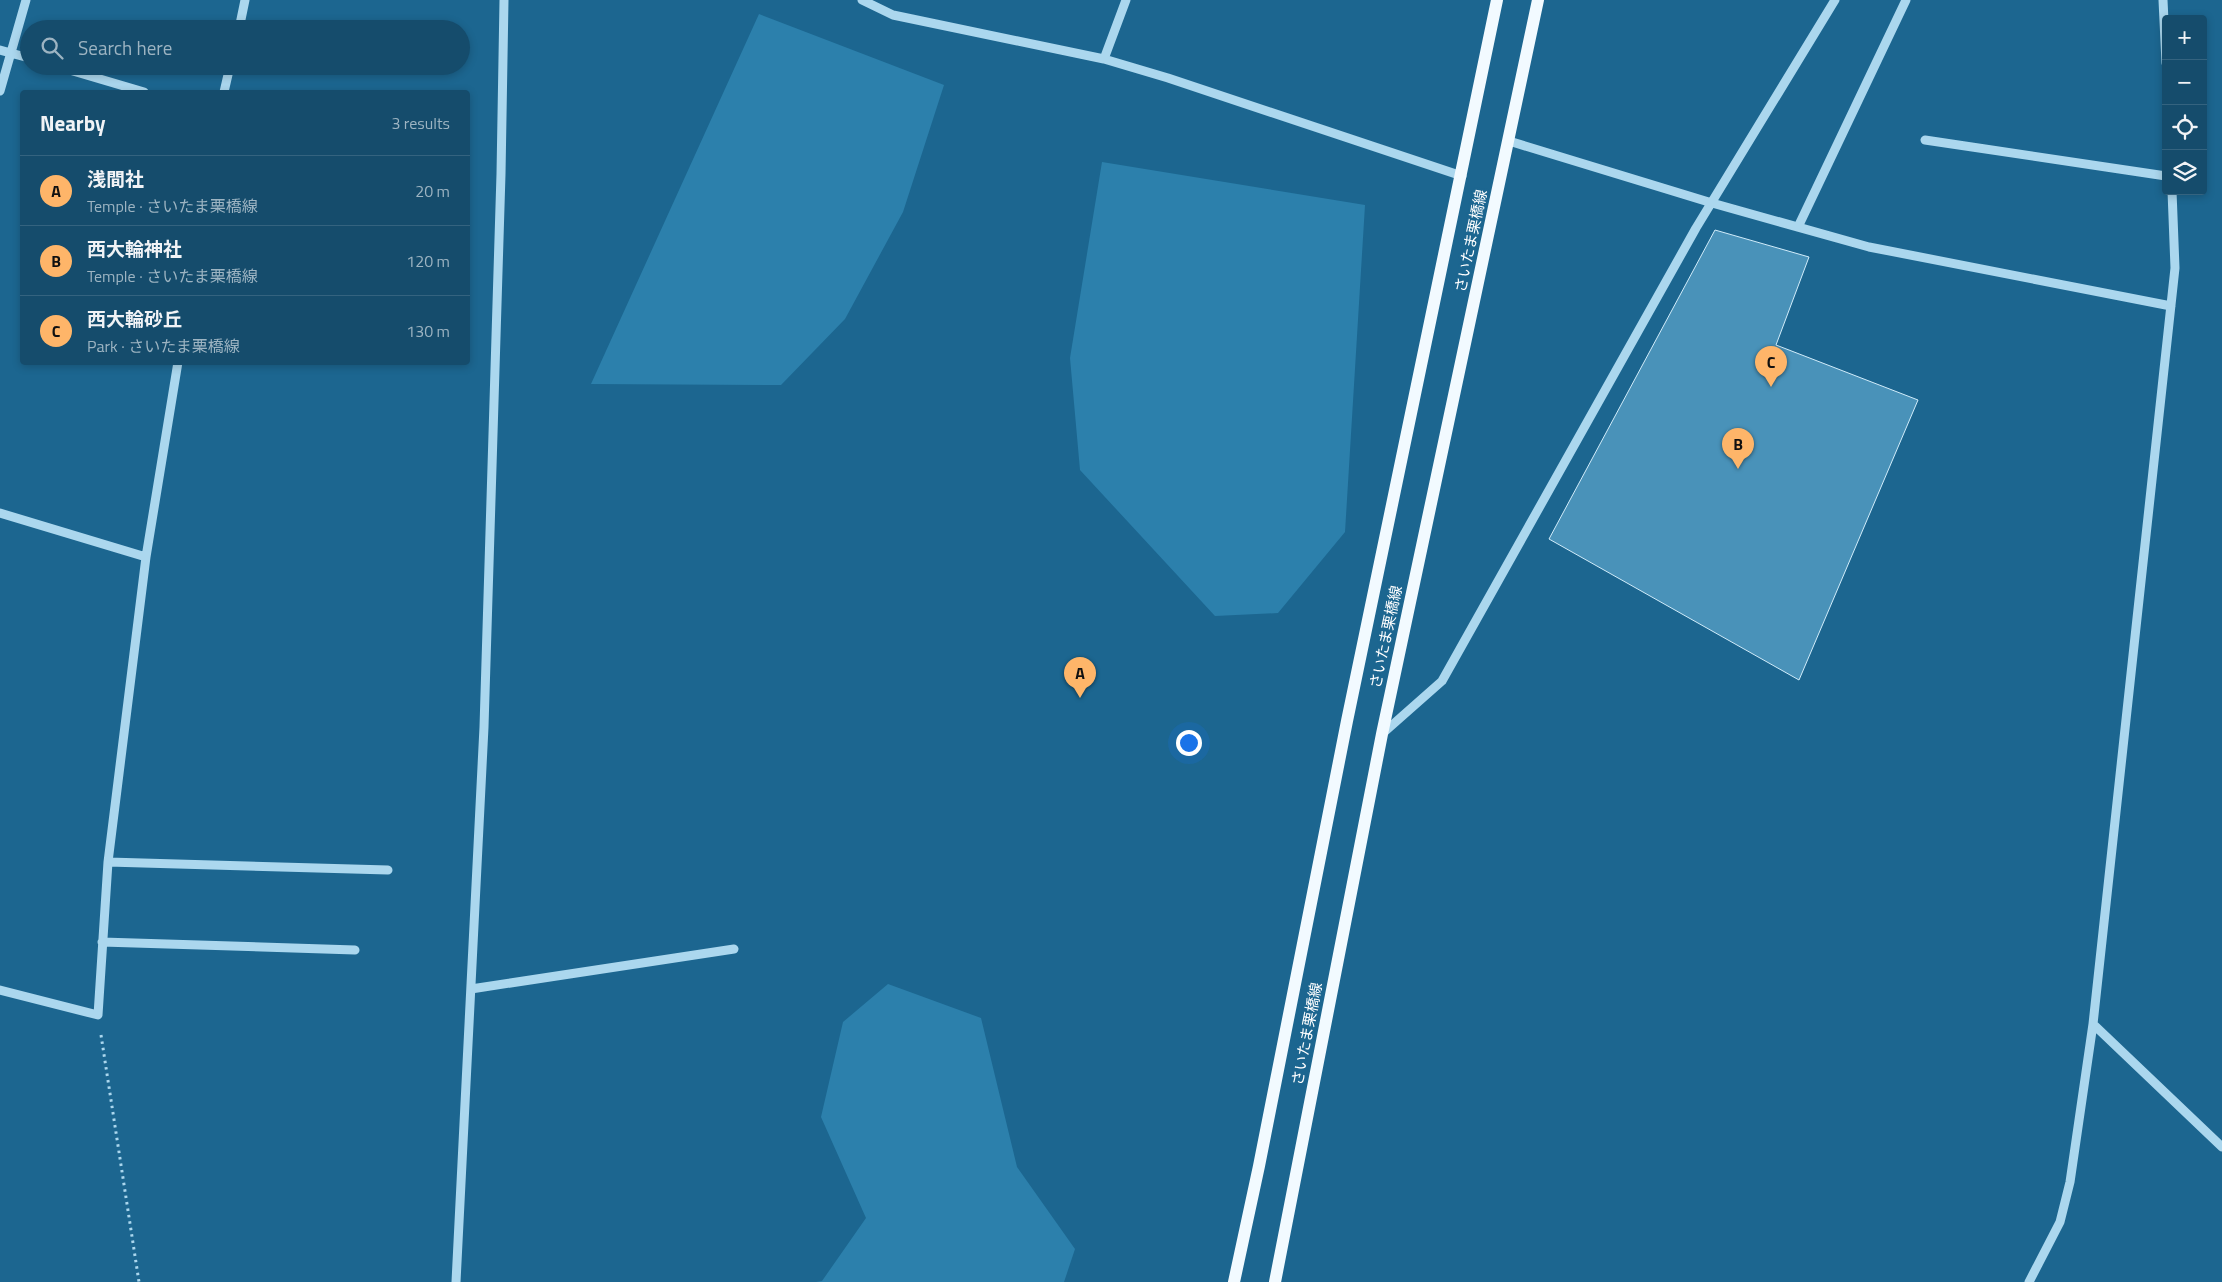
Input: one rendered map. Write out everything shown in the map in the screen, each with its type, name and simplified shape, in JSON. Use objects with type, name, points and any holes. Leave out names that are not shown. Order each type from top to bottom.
[{"type":"main road","name":"さいたま栗橋線","points":[[1234,1282],[1261,1157],[1349,711],[1462,176],[1497,0]]},
{"type":"main road","name":"さいたま栗橋線","points":[[1275,1282],[1382,734],[1538,0]]},
{"type":"street","points":[[20,20],[26,0]]},
{"type":"street","points":[[241,20],[245,0]]},
{"type":"street","points":[[456,1282],[484,727],[501,184],[504,0]]},
{"type":"street","points":[[862,0],[893,16],[1104,59],[1168,78],[1462,176]]},
{"type":"street","points":[[1104,59],[1126,0]]},
{"type":"street","points":[[1382,734],[1442,680],[1712,203],[1835,0]]},
{"type":"street","points":[[1798,227],[1906,0]]},
{"type":"street","points":[[2163,0],[2166,60]]},
{"type":"street","points":[[0,91],[20,21]]},
{"type":"street","points":[[0,50],[20,56]]},
{"type":"street","points":[[86,75],[137,90]]},
{"type":"street","points":[[224,90],[228,75]]},
{"type":"street","points":[[1925,140],[2162,175]]},
{"type":"street","points":[[1509,141],[1712,203],[1869,247],[2171,306]]},
{"type":"street","points":[[2029,1282],[2060,1222],[2070,1182],[2094,1024],[2175,268],[2172,195]]},
{"type":"street","points":[[0,990],[98,1015],[108,862],[146,557],[178,365]]},
{"type":"street","points":[[0,513],[146,557]]},
{"type":"street","points":[[108,862],[388,870]]},
{"type":"street","points":[[102,942],[355,950]]},
{"type":"street","points":[[471,989],[734,949]]},
{"type":"street","points":[[2094,1024],[2222,1147]]},
{"type":"path","points":[[98,1015],[138,1282]]},
{"type":"shaded area","points":[[759,14],[944,85],[903,212],[845,319],[781,385],[591,384]]},
{"type":"shaded area","points":[[1102,162],[1365,205],[1345,532],[1278,613],[1215,616],[1080,470],[1070,358]]},
{"type":"shaded area","points":[[888,984],[981,1018],[1017,1167],[1075,1249],[1064,1282],[816,1282],[822,1281],[866,1218],[821,1117],[843,1022]]},
{"type":"building","points":[[1715,230],[1809,257],[1776,345],[1918,400],[1799,680],[1549,539]]},
{"type":"place","name":"西大輪砂丘","points":[[1771,387]]},
{"type":"place","name":"西大輪神社","points":[[1738,469]]},
{"type":"place","name":"浅間社","points":[[1080,698]]}]
